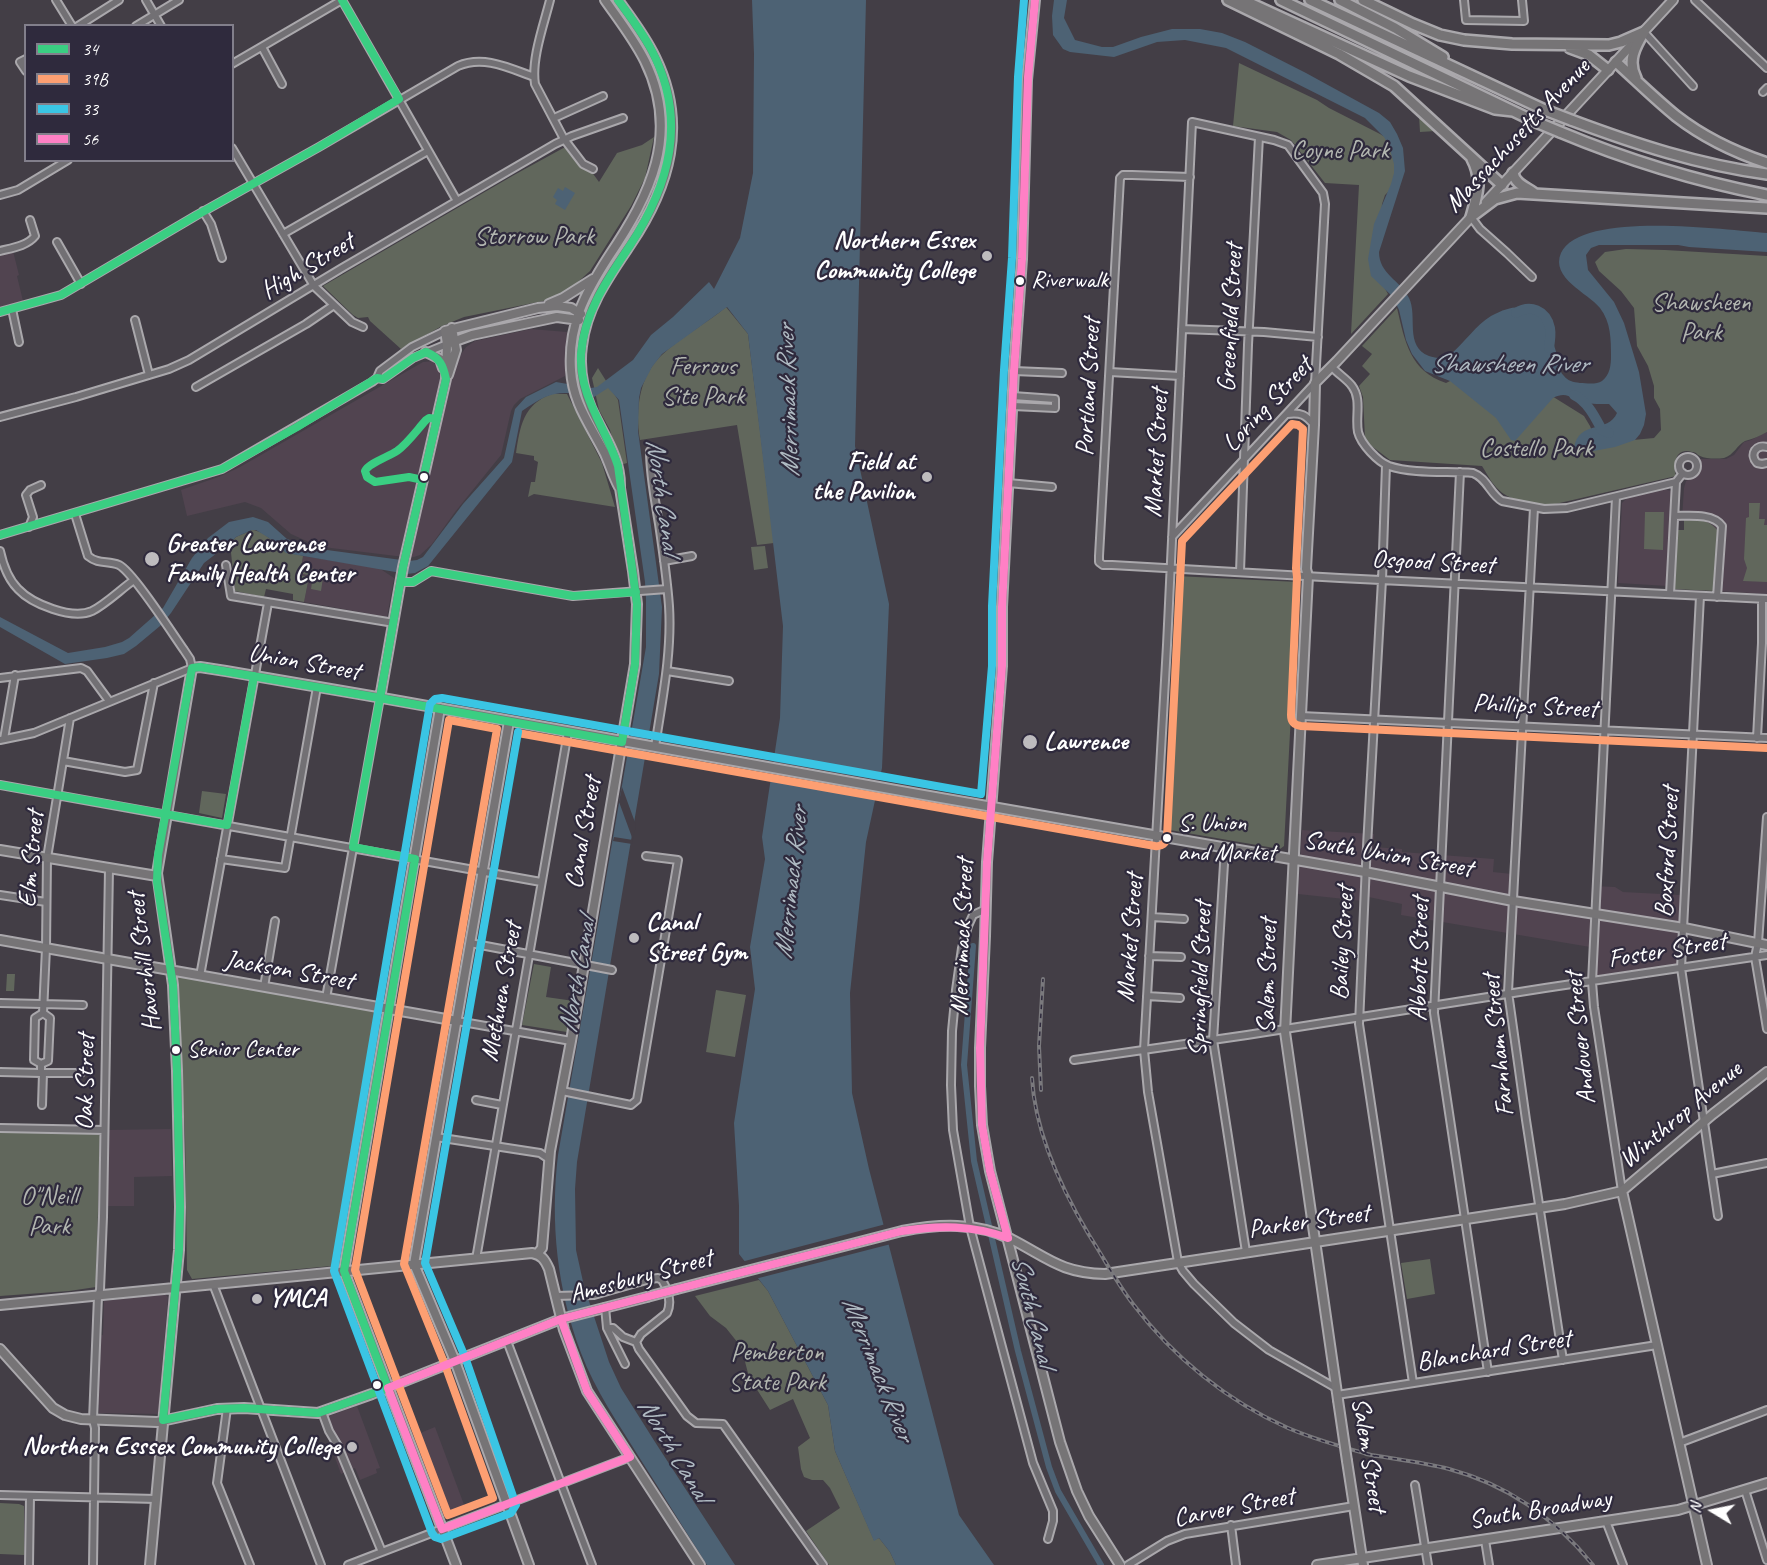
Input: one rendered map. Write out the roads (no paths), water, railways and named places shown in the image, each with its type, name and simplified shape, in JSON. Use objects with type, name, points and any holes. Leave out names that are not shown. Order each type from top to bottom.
[{"type":"highway","points":[[1228,0],[1339,54],[1380,77],[1407,96],[1502,185]]},
{"type":"highway","points":[[1243,0],[1416,79],[1496,109],[1513,111]]},
{"type":"highway","points":[[1281,0],[1560,132],[1662,170],[1728,188],[1767,195]]},
{"type":"highway","points":[[1310,0],[1545,110],[1615,137],[1673,155],[1767,174]]},
{"type":"highway","points":[[1340,0],[1395,28],[1478,79]]},
{"type":"highway","points":[[1363,0],[1413,24],[1449,37],[1489,43],[1614,44],[1644,32]]},
{"type":"highway","points":[[1637,80],[1632,68],[1632,58],[1644,32]]},
{"type":"highway","points":[[1562,45],[1589,55],[1608,70]]},
{"type":"highway","points":[[1616,62],[1690,126],[1727,147],[1767,163]]},
{"type":"highway","points":[[1469,154],[1477,168],[1479,184],[1471,217]]},
{"type":"highway","points":[[1513,173],[1518,183],[1536,194]]},
{"type":"highway","points":[[1471,217],[1495,199],[1517,193],[1767,208]]},
{"type":"main road","points":[[538,308],[563,298],[596,276],[623,235],[646,193],[654,171],[660,135],[657,95],[650,73],[636,44],[605,0]]},
{"type":"main road","name":"Canal Street","points":[[537,1254],[542,1248],[549,1159],[564,1092],[571,1041],[626,742],[640,592],[620,488],[618,466],[611,446],[588,402],[582,370],[582,345],[587,319],[593,305],[648,216],[662,188],[672,145],[672,113],[665,80],[647,42],[618,0]]},
{"type":"main road","name":"Merrimack Street","points":[[1035,0],[1028,77],[1023,259],[1008,483],[1002,607],[1002,666],[987,862],[980,1048],[982,1125],[1005,1237],[1070,1474],[1089,1516],[1120,1565]]},
{"type":"main road","name":"Massachusetts Avenue","points":[[1393,301],[1673,0]]},
{"type":"main road","name":"Canal Street","points":[[596,276],[575,321],[571,370],[576,400],[620,488]]},
{"type":"main road","name":"Loring Street","points":[[1315,383],[1393,301]]},
{"type":"main road","points":[[449,330],[538,308],[557,306],[571,308],[587,319]]},
{"type":"main road","points":[[447,344],[472,335],[557,317],[575,321],[587,319]]},
{"type":"main road","points":[[380,698],[406,554],[446,379],[456,350],[455,341],[449,330]]},
{"type":"main road","points":[[446,379],[449,330]]},
{"type":"main road","points":[[426,352],[440,359],[446,379]]},
{"type":"main road","name":"Salem Street","points":[[1315,383],[1306,569],[1308,576],[1285,1029],[1363,1561]]},
{"type":"main road","name":"Union Street","points":[[192,668],[200,667],[440,708],[860,784]]},
{"type":"main road","name":"Haverhill Street","points":[[150,1565],[179,1250],[180,1196],[177,1071],[171,970],[157,876],[158,855],[192,668]]},
{"type":"main road","points":[[440,708],[344,1271],[456,1565]]},
{"type":"main road","points":[[509,721],[414,1264],[455,1361],[529,1565]]},
{"type":"main road","name":"South Union Street","points":[[860,784],[1440,885],[1513,901],[1684,928],[1767,945]]},
{"type":"main road","points":[[0,850],[157,876]]},
{"type":"main road","name":"Jackson Street","points":[[0,940],[456,1022]]},
{"type":"main road","name":"Winthrop Avenue","points":[[1622,1191],[1767,1072]]},
{"type":"main road","name":"Parker Street","points":[[1005,1237],[1054,1264],[1085,1274],[1105,1274],[1540,1208],[1622,1191]]},
{"type":"main road","name":"Andover Street","points":[[1622,1191],[1707,1565]]},
{"type":"main road","name":"Amesbury Street","points":[[0,1349],[53,1408],[65,1415],[81,1419],[157,1422],[207,1410],[227,1408],[322,1412],[564,1318],[647,1296],[921,1227],[946,1225],[973,1227],[1005,1237]]},
{"type":"main road","points":[[0,1305],[537,1254],[545,1260],[559,1296],[587,1391],[700,1565]]},
{"type":"main road","name":"South Broadway","points":[[1317,1565],[1363,1561],[1425,1549],[1678,1510],[1767,1483]]},
{"type":"street","points":[[56,0],[71,24]]},
{"type":"street","points":[[81,24],[119,0]]},
{"type":"street","points":[[146,0],[160,24]]},
{"type":"street","points":[[139,24],[179,0]]},
{"type":"street","points":[[234,63],[342,0],[457,201]]},
{"type":"street","points":[[550,0],[536,57],[535,84],[564,140],[583,164],[593,169]]},
{"type":"street","points":[[1464,0],[1466,20],[1524,21],[1522,0]]},
{"type":"street","points":[[1695,0],[1767,69]]},
{"type":"street","points":[[1644,32],[1693,86]]},
{"type":"street","points":[[261,47],[282,84]]},
{"type":"street","points":[[0,312],[54,298],[81,284],[203,211],[458,66],[473,61],[492,62],[534,77]]},
{"type":"street","points":[[554,118],[603,96]]},
{"type":"street","name":"High Street","points":[[0,416],[76,397],[149,375],[189,360],[564,140],[623,118]]},
{"type":"street","name":"Market Street","points":[[1259,137],[1192,122],[1171,568],[1144,1050],[1148,1092],[1178,1262],[1183,1271],[1234,1323],[1269,1350],[1337,1394]]},
{"type":"street","points":[[1259,137],[1288,145],[1323,193],[1325,204],[1315,383]]},
{"type":"street","name":"Greenfield Street","points":[[1240,572],[1259,137]]},
{"type":"street","points":[[234,151],[314,286],[352,322],[363,327]]},
{"type":"street","points":[[283,234],[428,151]]},
{"type":"street","points":[[0,195],[18,190],[65,162]]},
{"type":"street","name":"Portland Street","points":[[1099,562],[1120,177],[1132,175],[1190,177]]},
{"type":"street","points":[[203,211],[212,224],[222,258]]},
{"type":"street","points":[[1471,217],[1480,229],[1532,277]]},
{"type":"street","points":[[0,251],[33,239],[35,236],[30,220]]},
{"type":"street","points":[[57,242],[81,284]]},
{"type":"street","points":[[196,387],[306,324],[334,305]]},
{"type":"street","points":[[12,309],[19,342]]},
{"type":"street","points":[[135,320],[149,375]]},
{"type":"street","points":[[1182,329],[1302,334],[1318,337]]},
{"type":"street","points":[[0,536],[222,469],[377,378],[380,371],[412,347],[449,330]]},
{"type":"street","points":[[377,378],[383,379],[413,358],[447,344]]},
{"type":"street","points":[[1332,367],[1352,385],[1357,396],[1357,426],[1361,440],[1371,453],[1386,465],[1415,470],[1478,475],[1502,501],[1534,508],[1567,508],[1676,482]]},
{"type":"street","points":[[1014,371],[1062,373]]},
{"type":"street","points":[[1110,372],[1180,376]]},
{"type":"street","name":"Loring Street","points":[[1172,537],[1315,383]]},
{"type":"street","points":[[1012,406],[1055,408],[1055,399],[1013,396]]},
{"type":"street","points":[[1287,414],[1303,414],[1314,425]]},
{"type":"street","points":[[1767,447],[1758,447],[1753,455],[1757,463],[1767,463]]},
{"type":"street","points":[[650,451],[650,470],[664,561],[664,590],[670,633],[667,671],[652,747]]},
{"type":"street","name":"Bailey Street","points":[[1386,465],[1359,1024],[1413,1383]]},
{"type":"street","name":"Abbott Street","points":[[1460,472],[1434,1007],[1488,1372]]},
{"type":"street","points":[[1670,594],[1676,482],[1683,473]]},
{"type":"street","points":[[1008,483],[1052,487]]},
{"type":"street","points":[[29,527],[33,517],[26,495],[30,490],[41,485]]},
{"type":"street","name":"Andover Street","points":[[1616,497],[1592,982],[1622,1191]]},
{"type":"street","name":"Farnham Street","points":[[1534,508],[1508,994],[1563,1360]]},
{"type":"street","points":[[75,514],[88,556],[101,563],[118,564],[134,580],[190,659],[192,668]]},
{"type":"street","points":[[1674,516],[1708,518],[1716,520],[1722,526],[1717,597]]},
{"type":"street","points":[[0,551],[9,579],[19,591],[56,611],[80,614],[92,610],[134,580]]},
{"type":"street","points":[[664,561],[692,556]]},
{"type":"street","name":"Osgood Street","points":[[1099,562],[1103,565],[1765,599]]},
{"type":"street","points":[[226,565],[231,596],[394,623]]},
{"type":"street","points":[[401,580],[413,582],[431,571],[573,596],[664,590]]},
{"type":"street","name":"Boxford Street","points":[[1700,596],[1681,968],[1718,1216]]},
{"type":"street","points":[[1757,738],[1764,675],[1765,599]]},
{"type":"street","points":[[200,976],[268,603]]},
{"type":"street","points":[[0,678],[81,668],[87,671],[109,701]]},
{"type":"street","name":"Union Street","points":[[2,740],[34,733],[192,668]]},
{"type":"street","points":[[667,671],[729,681]]},
{"type":"street","points":[[2,740],[15,675]]},
{"type":"street","points":[[63,760],[125,772],[137,770],[154,683]]},
{"type":"street","points":[[220,859],[285,868],[317,687]]},
{"type":"street","points":[[326,998],[380,698]]},
{"type":"street","name":"Phillips Street","points":[[1301,716],[1767,738]]},
{"type":"street","name":"Elm Street","points":[[43,1013],[47,858],[70,718]]},
{"type":"street","name":"Methuen Street","points":[[476,1258],[568,732]]},
{"type":"street","points":[[0,785],[542,882]]},
{"type":"street","points":[[1767,817],[1755,957],[1767,1029]]},
{"type":"street","name":"Springfield Street","points":[[1225,848],[1213,1040],[1246,1252]]},
{"type":"street","points":[[564,1092],[631,1105],[637,1100],[678,860],[646,856]]},
{"type":"street","name":"Oak Street","points":[[93,1565],[95,1428],[93,1420],[103,1217],[109,868]]},
{"type":"street","points":[[0,895],[46,902]]},
{"type":"street","points":[[986,909],[973,915],[968,926],[957,979],[952,1031],[953,1130],[973,1227],[1033,1463],[1053,1511],[1048,1539]]},
{"type":"street","points":[[1152,917],[1184,919]]},
{"type":"street","points":[[264,987],[275,921]]},
{"type":"street","points":[[470,943],[612,970]]},
{"type":"street","name":"Foster Street","points":[[1074,1060],[1767,955]]},
{"type":"street","points":[[1149,956],[1181,957]]},
{"type":"street","points":[[1147,996],[1180,998]]},
{"type":"street","points":[[0,1003],[83,1005]]},
{"type":"street","points":[[43,1013],[50,1018],[48,1061],[41,1064],[34,1060],[35,1018],[43,1013]]},
{"type":"street","name":"Jackson Street","points":[[456,1022],[571,1041]]},
{"type":"street","points":[[41,1064],[42,1105]]},
{"type":"street","points":[[0,1072],[81,1073]]},
{"type":"street","points":[[476,1100],[502,1105]]},
{"type":"street","points":[[0,1128],[104,1130]]},
{"type":"street","points":[[436,1137],[540,1153],[549,1159]]},
{"type":"street","points":[[1712,1174],[1767,1163]]},
{"type":"street","points":[[559,1296],[588,1296],[650,1279],[662,1280],[670,1303],[667,1313],[641,1334],[636,1342]]},
{"type":"street","points":[[213,1284],[321,1565]]},
{"type":"street","points":[[605,1307],[607,1329],[625,1364]]},
{"type":"street","points":[[607,1329],[613,1328],[623,1337],[636,1342],[687,1416],[696,1423],[723,1424],[823,1565]]},
{"type":"street","points":[[507,1341],[592,1565]]},
{"type":"street","name":"Blanchard Street","points":[[1337,1394],[1657,1345]]},
{"type":"street","points":[[227,1408],[217,1483],[250,1565]]},
{"type":"street","points":[[1679,1443],[1767,1410]]},
{"type":"street","points":[[322,1412],[328,1431],[338,1446],[382,1552]]},
{"type":"street","points":[[348,1565],[630,1457]]},
{"type":"street","points":[[1415,1485],[1428,1565]]},
{"type":"street","points":[[1745,1490],[1767,1560]]},
{"type":"street","points":[[0,1495],[156,1499]]},
{"type":"street","points":[[29,1565],[30,1496]]},
{"type":"street","name":"Carver Street","points":[[1128,1565],[1175,1537],[1354,1506]]},
{"type":"street","points":[[1606,1521],[1623,1565]]},
{"type":"street","points":[[1230,1526],[1236,1565]]},
{"type":"street","points":[[1485,1540],[1489,1565]]},
{"type":"water","name":"Merrimack River","points":[[752,0],[866,0],[855,446],[889,604],[882,768],[866,842],[850,993],[852,1093],[869,1169],[959,1515],[994,1565],[896,1565],[890,1552],[879,1538],[874,1541],[835,1451],[828,1405],[768,1291],[739,1254],[739,1206],[734,1123],[755,989],[750,947],[765,859],[762,837],[780,718],[783,626],[748,334],[727,307],[662,354],[641,388],[639,398],[638,431],[662,607],[659,674],[577,1162],[575,1189],[576,1250],[584,1286],[609,1362],[621,1388],[735,1565],[707,1565],[600,1393],[581,1353],[566,1304],[555,1230],[558,1155],[646,647],[645,582],[619,400],[608,388],[594,397],[563,393],[541,399],[522,411],[512,462],[428,566],[415,573],[407,574],[286,553],[269,538],[252,530],[236,537],[204,563],[160,626],[124,654],[65,664],[0,627],[0,617],[68,653],[122,642],[163,608],[192,558],[208,538],[229,522],[253,517],[268,522],[287,539],[312,548],[409,561],[423,557],[463,504],[504,458],[515,409],[526,397],[556,382],[597,387],[633,360],[651,335],[709,282],[714,289],[740,238],[753,173]]},
{"type":"water","name":"Shawsheen River","points":[[1054,0],[1067,0],[1064,18],[1075,40],[1102,47],[1113,47],[1172,29],[1200,29],[1222,33],[1306,73],[1379,113],[1390,122],[1403,148],[1405,171],[1379,252],[1380,260],[1382,266],[1409,298],[1414,338],[1421,351],[1429,356],[1440,358],[1451,354],[1491,316],[1517,307],[1527,308],[1543,320],[1553,342],[1562,374],[1571,381],[1580,383],[1600,382],[1607,376],[1610,366],[1610,331],[1600,308],[1572,284],[1561,270],[1559,262],[1561,253],[1574,240],[1596,231],[1624,227],[1689,227],[1767,233],[1767,252],[1678,245],[1599,245],[1591,248],[1586,255],[1588,270],[1614,302],[1624,323],[1639,372],[1646,414],[1644,425],[1635,440],[1615,447],[1588,452],[1574,448],[1582,433],[1607,423],[1617,413],[1609,404],[1584,403],[1563,395],[1553,398],[1515,441],[1511,440],[1496,418],[1450,381],[1425,371],[1412,354],[1393,297],[1371,276],[1368,259],[1374,224],[1391,184],[1394,164],[1384,137],[1365,118],[1226,48],[1185,40],[1157,42],[1114,57],[1070,52],[1063,49],[1053,35]]},
{"type":"water","points":[[565,187],[575,193],[565,210],[555,204],[557,200],[553,197],[558,188],[563,191]]},
{"type":"waterway","name":"Shawsheen River","points":[[1516,313],[1532,309],[1545,317],[1550,328],[1549,348]]},
{"type":"waterway","name":"Shawsheen River","points":[[1574,395],[1587,406],[1602,430],[1609,433]]},
{"type":"waterway","name":"South Canal","points":[[973,946],[964,1065],[974,1161],[1018,1351],[1049,1467],[1058,1491],[1101,1565]]},
{"type":"railway","points":[[1041,1090],[1039,1046],[1043,979]]},
{"type":"railway","points":[[1032,1078],[1038,1119],[1059,1179],[1079,1217],[1127,1296],[1166,1342],[1203,1376],[1265,1417],[1331,1444],[1375,1456]]},
{"type":"railway","points":[[1366,1454],[1449,1469],[1491,1484],[1546,1518],[1593,1565]]},
{"type":"place","name":"Northern Essex Community College","points":[[987,256]]},
{"type":"place","name":"Riverwalk","points":[[1020,281]]},
{"type":"place","name":"Field at the Pavilion","points":[[927,477]]},
{"type":"place","name":"Greater Lawrence Family Health Center","points":[[152,559]]},
{"type":"place","name":"Lawrence","points":[[1030,742]]},
{"type":"place","name":"S. Union and Market","points":[[1167,838]]},
{"type":"place","name":"Canal Street Gym","points":[[634,938]]},
{"type":"place","name":"Senior Center","points":[[176,1050]]},
{"type":"place","name":"YMCA","points":[[257,1299]]},
{"type":"place","name":"Northern Esssex Community College","points":[[352,1447]]},
{"type":"park label","name":"Coyne Park","points":[[1340,151]]},
{"type":"park label","name":"Storrow Park","points":[[534,237]]},
{"type":"park label","name":"Shawsheen Park","points":[[1701,318]]},
{"type":"park label","name":"Ferrous Site Park","points":[[703,382]]},
{"type":"park label","name":"Costello Park","points":[[1536,449]]},
{"type":"park label","name":"O\"Neill Park","points":[[49,1212]]},
{"type":"park label","name":"Pemberton State Park","points":[[777,1368]]},
{"type":"water label","name":"North Canal","points":[[662,496]]},
{"type":"water label","name":"North Canal","points":[[578,976]]},
{"type":"water label","name":"North Canal","points":[[673,1450]]}]
